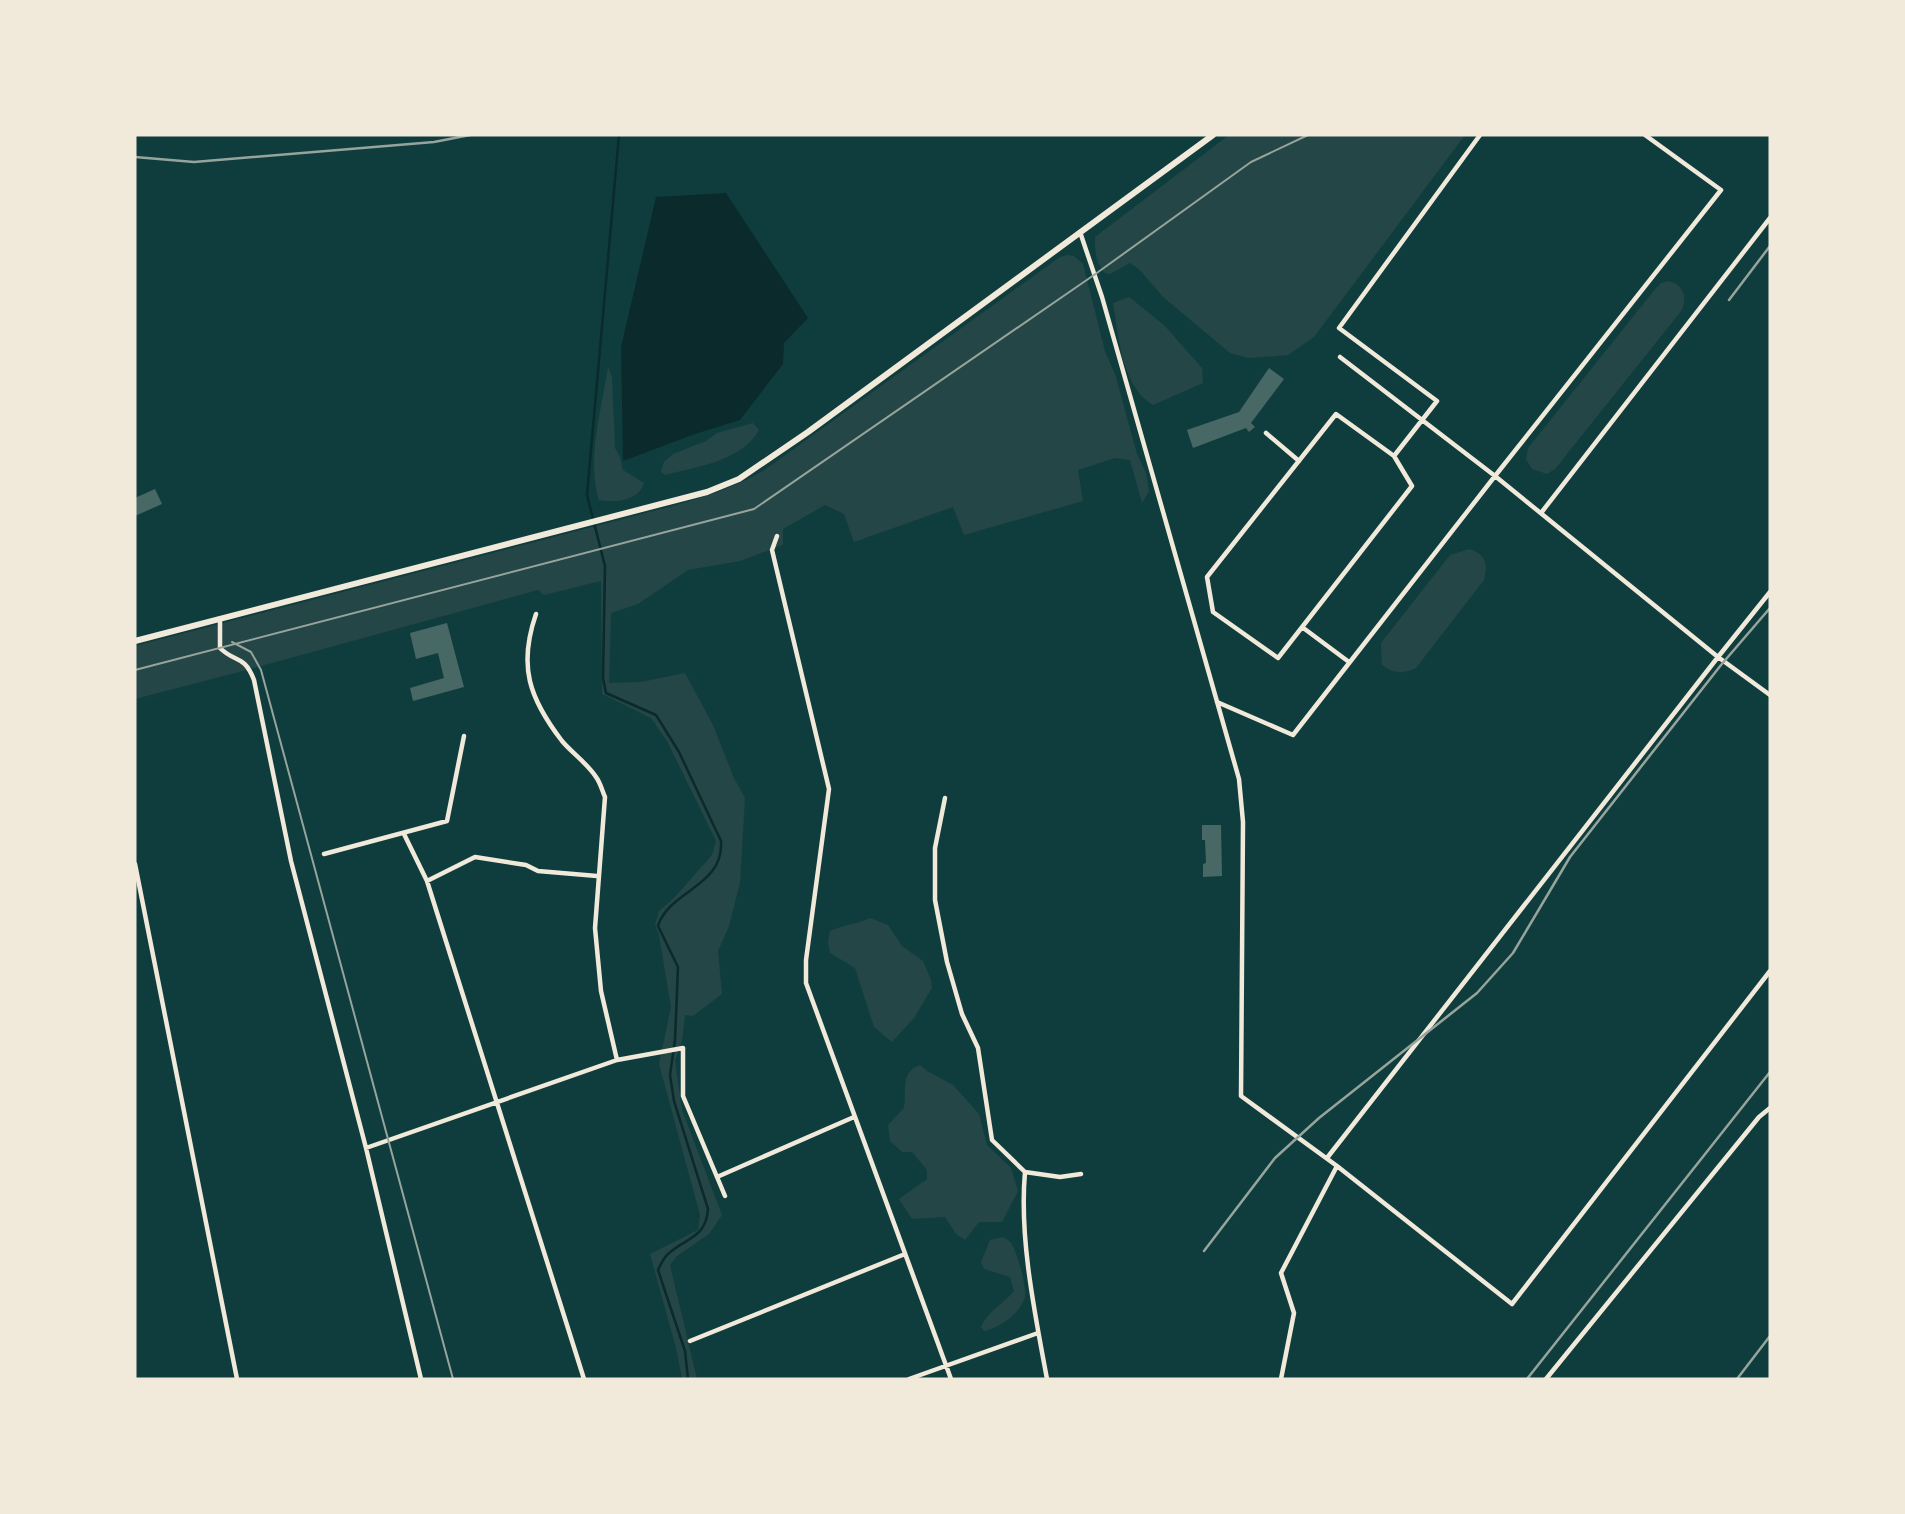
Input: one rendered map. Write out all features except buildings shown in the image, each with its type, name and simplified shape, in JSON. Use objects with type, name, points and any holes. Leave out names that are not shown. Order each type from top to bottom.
[{"type":"main road","points":[[135,641],[707,492],[739,479],[808,432],[1213,135]]},
{"type":"street","points":[[1394,456],[1437,401],[1339,328],[1480,135]]},
{"type":"street","points":[[1217,702],[1293,735],[1721,190],[1645,135]]},
{"type":"street","points":[[1541,513],[1770,218]]},
{"type":"street","points":[[1080,232],[1102,297],[1239,779],[1243,822],[1241,1096],[1327,1158],[1512,1304],[1770,971]]},
{"type":"street","points":[[1340,357],[1495,476],[1718,657],[1770,695]]},
{"type":"street","points":[[1336,414],[1394,456],[1412,486],[1278,658],[1213,612],[1207,577],[1336,414]]},
{"type":"street","points":[[1266,433],[1299,461]]},
{"type":"street","points":[[777,536],[772,550],[829,789],[806,960],[806,983],[951,1379]]},
{"type":"street","points":[[1327,1158],[1770,592]]},
{"type":"street","points":[[536,614],[528,639],[528,673],[535,699],[563,741],[596,777],[605,797],[595,928],[600,978],[617,1060]]},
{"type":"street","points":[[220,618],[220,648],[249,667],[254,680],[291,861],[366,1148],[421,1379]]},
{"type":"street","points":[[1302,627],[1349,662]]},
{"type":"street","points":[[324,854],[447,821],[464,736]]},
{"type":"street","points":[[945,798],[935,848],[935,900],[947,962],[962,1014],[978,1048],[992,1140],[1025,1172],[1060,1177],[1081,1174]]},
{"type":"street","points":[[404,834],[427,881],[584,1379]]},
{"type":"street","points":[[427,881],[475,857],[526,865],[538,871],[597,876]]},
{"type":"street","points":[[135,864],[237,1379]]},
{"type":"street","points":[[366,1148],[617,1060],[683,1048],[683,1096],[725,1196]]},
{"type":"street","points":[[1546,1379],[1759,1117],[1770,1108]]},
{"type":"street","points":[[717,1177],[855,1117]]},
{"type":"street","points":[[1281,1379],[1294,1313],[1281,1273],[1337,1166]]},
{"type":"street","points":[[1025,1172],[1022,1206],[1038,1333],[1047,1379]]},
{"type":"street","points":[[690,1341],[905,1254]]},
{"type":"street","points":[[909,1379],[1038,1333]]},
{"type":"shaded area","points":[[1229,135],[1465,135],[1314,337],[1288,355],[1249,358],[1230,353],[1163,297],[1139,269],[1130,263],[1110,274],[1105,273],[1099,265],[1096,252],[1095,237]]},
{"type":"shaded area","points":[[726,193],[808,318],[784,343],[783,364],[740,420],[623,461],[621,347],[656,197]]},
{"type":"shaded area","points":[[1074,256],[1083,264],[1105,351],[1116,377],[1137,454],[1146,473],[1149,491],[1142,503],[1130,460],[1115,458],[1078,470],[1083,501],[964,535],[953,507],[854,542],[844,514],[825,505],[783,529],[783,545],[740,561],[688,570],[638,604],[611,613],[609,683],[641,682],[685,673],[713,725],[745,798],[740,883],[729,926],[718,951],[722,994],[693,1016],[685,1015],[682,1041],[675,1061],[682,1110],[722,1215],[709,1234],[677,1256],[670,1265],[697,1379],[682,1379],[650,1254],[698,1230],[700,1215],[659,1064],[671,1007],[655,925],[659,911],[712,855],[716,841],[667,741],[651,718],[602,694],[601,581],[544,595],[538,590],[135,699],[135,646],[669,507],[731,487],[766,469],[1060,257]]},
{"type":"shaded area","points":[[1669,281],[1683,292],[1682,310],[1555,469],[1547,474],[1532,469],[1526,459],[1528,448],[1656,288]]},
{"type":"shaded area","points":[[1129,297],[1164,325],[1202,368],[1203,383],[1153,405],[1142,397],[1123,360],[1113,303]]},
{"type":"shaded area","points":[[608,367],[612,377],[615,448],[623,470],[644,483],[632,497],[612,501],[599,500],[594,468],[596,434]]},
{"type":"shaded area","points":[[753,423],[759,430],[751,441],[730,456],[665,475],[661,472],[664,462],[673,454],[706,441],[717,433]]},
{"type":"shaded area","points":[[1469,549],[1484,560],[1484,580],[1416,668],[1399,672],[1382,665],[1381,643],[1450,555]]},
{"type":"shaded area","points":[[870,918],[888,925],[902,946],[923,961],[931,980],[932,988],[914,1018],[892,1042],[874,1027],[855,968],[830,953],[830,931]]},
{"type":"shaded area","points":[[920,1065],[953,1085],[979,1114],[987,1145],[1011,1168],[1018,1191],[1002,1222],[979,1222],[965,1240],[956,1234],[945,1217],[912,1219],[899,1199],[927,1179],[927,1170],[912,1152],[902,1152],[890,1141],[888,1125],[904,1108],[909,1072]]},
{"type":"shaded area","points":[[1003,1237],[1010,1242],[1016,1254],[1025,1297],[1019,1309],[1009,1319],[984,1331],[981,1327],[987,1317],[1014,1291],[1010,1277],[984,1269],[981,1262],[990,1240]]},
{"type":"waterway","points":[[619,135],[587,495],[605,566],[603,678],[606,693],[656,715],[679,752],[721,841],[720,856],[714,869],[673,904],[658,926],[678,967],[675,1040],[670,1075],[674,1101],[708,1209],[699,1232],[667,1255],[658,1270],[685,1351],[688,1379]]},
{"type":"tram line","points":[[135,670],[754,509],[1094,275],[1251,162],[1308,135]]},
{"type":"tram line","points":[[232,642],[251,652],[261,670],[453,1379]]},
{"type":"railway","points":[[135,157],[194,162],[434,142],[470,135]]},
{"type":"railway","points":[[1729,300],[1770,246]]},
{"type":"railway","points":[[1204,1251],[1275,1158],[1319,1118],[1477,993],[1513,953],[1570,857],[1721,665],[1770,608]]},
{"type":"railway","points":[[1527,1379],[1770,1072]]},
{"type":"railway","points":[[1737,1379],[1770,1336]]}]
